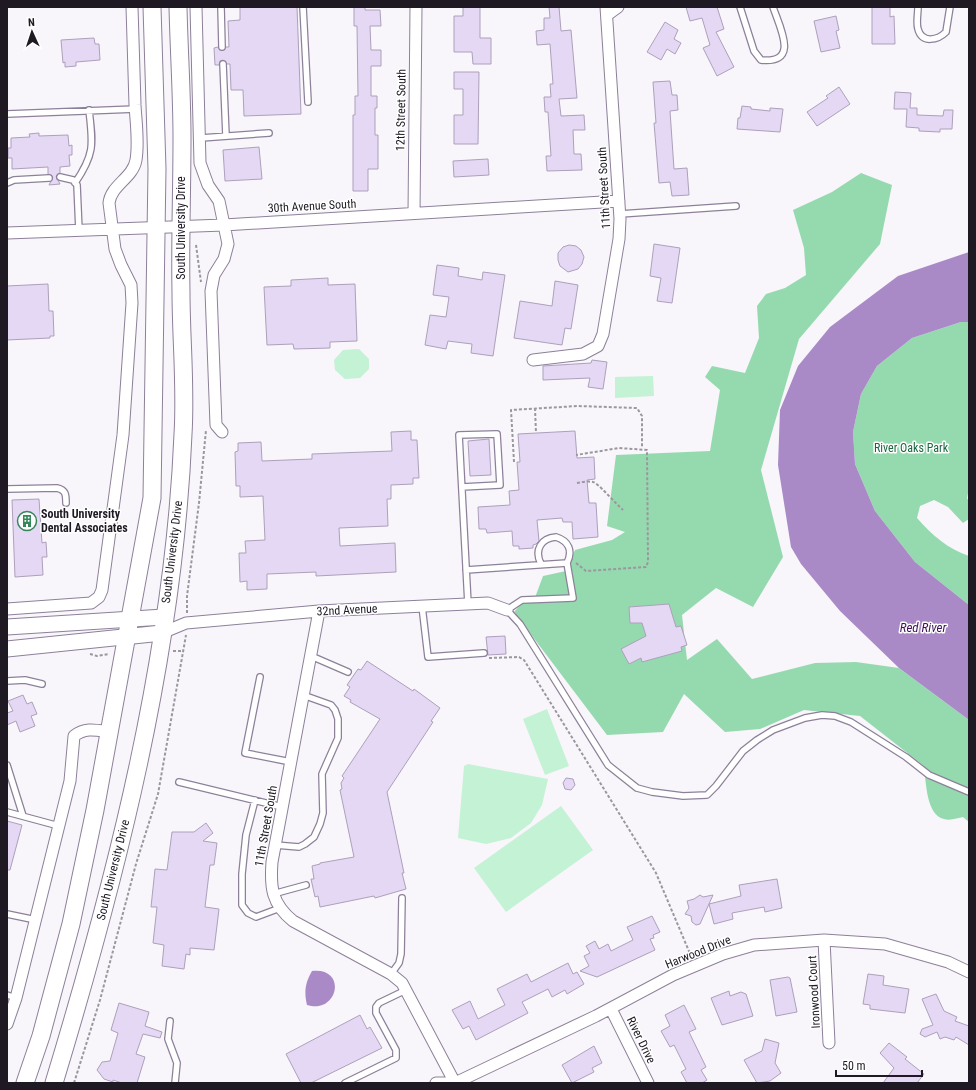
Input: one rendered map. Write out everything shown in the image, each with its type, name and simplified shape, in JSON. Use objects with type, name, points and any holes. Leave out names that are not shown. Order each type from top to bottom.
[{"type":"main road","name":"South University Drive","points":[[25,1083],[41,1036],[71,924],[110,732],[152,498],[157,169],[152,7]]},
{"type":"main road","name":"South University Drive","points":[[54,1083],[80,998],[106,902],[134,783],[159,652],[175,540],[184,433],[181,227],[182,136],[178,7]]},
{"type":"main road","name":"32nd Avenue","points":[[7,627],[130,619],[163,625]]},
{"type":"main road","name":"32nd Avenue","points":[[7,649],[127,636],[163,625]]},
{"type":"street","points":[[7,609],[92,603],[99,597],[102,590],[123,435],[132,303],[131,285],[120,265],[116,251],[112,229],[110,196],[115,188],[125,179],[136,162],[136,109],[132,7]]},
{"type":"street","points":[[196,7],[200,163],[208,185],[219,201],[228,244],[224,259],[214,275],[211,291],[216,425],[222,432]]},
{"type":"street","name":"12th Street South","points":[[414,213],[416,7]]},
{"type":"street","points":[[607,11],[618,7]]},
{"type":"street","name":"11th Street South","points":[[533,360],[583,354],[598,346],[603,334],[619,238],[620,214],[607,11]]},
{"type":"street","name":"30th Avenue South","points":[[7,233],[79,232],[112,229],[224,225],[619,201]]},
{"type":"street","name":"32nd Avenue","points":[[163,625],[319,611],[488,603],[507,610]]},
{"type":"street","name":"11th Street South","points":[[319,611],[275,845],[271,875],[273,894],[280,908],[293,921],[391,974],[402,983],[455,1083]]},
{"type":"street","name":"32nd Avenue","points":[[163,625],[186,623]]},
{"type":"street","points":[[7,1024],[12,996],[36,920],[70,781],[74,736],[81,731],[88,730],[110,732]]},
{"type":"street","name":"Harwood Drive","points":[[436,1083],[455,1083],[611,1009],[673,975],[723,954],[754,945],[824,940],[886,944],[948,962],[969,972]]},
{"type":"street","name":"Ironwood Court","points":[[824,940],[829,1043]]},
{"type":"street","name":"River Drive","points":[[611,1009],[648,1083]]},
{"type":"lane","points":[[221,7],[222,47]]},
{"type":"lane","points":[[303,7],[308,102]]},
{"type":"lane","points":[[740,7],[754,51],[761,60],[772,61],[779,58],[784,51],[784,41],[773,7]]},
{"type":"lane","points":[[918,7],[918,30],[922,36],[931,40],[938,39],[946,32],[950,7]]},
{"type":"lane","points":[[223,64],[226,136]]},
{"type":"lane","points":[[7,114],[136,109]]},
{"type":"lane","points":[[75,183],[87,166],[90,155],[92,139],[89,110]]},
{"type":"lane","points":[[200,138],[268,133]]},
{"type":"lane","points":[[60,177],[72,180],[77,185],[79,232]]},
{"type":"lane","points":[[7,182],[14,180],[48,178]]},
{"type":"lane","points":[[620,214],[736,206]]},
{"type":"lane","points":[[462,487],[500,485],[497,434],[459,435],[468,604]]},
{"type":"lane","points":[[7,490],[62,489],[66,493],[66,503]]},
{"type":"lane","points":[[541,564],[537,553],[541,543],[551,537],[556,537],[566,542],[570,553],[568,561],[573,598],[522,600],[507,610],[520,624],[608,765],[637,788],[652,792],[683,796],[707,795],[716,786],[743,751],[757,740],[773,730],[805,718],[822,715],[835,716],[851,722],[906,757],[929,775],[969,792]]},
{"type":"lane","points":[[466,570],[568,561]]},
{"type":"lane","points":[[422,606],[428,657],[484,653]]},
{"type":"lane","points":[[311,656],[348,672]]},
{"type":"lane","points":[[260,678],[245,753],[291,762]]},
{"type":"lane","points":[[7,681],[25,680],[42,684]]},
{"type":"lane","points":[[275,845],[299,847],[314,836],[320,824],[323,813],[322,774],[338,738],[339,724],[335,710],[331,705],[303,695]]},
{"type":"lane","points":[[7,765],[22,816]]},
{"type":"lane","points":[[179,782],[282,807]]},
{"type":"lane","points":[[255,800],[246,835],[242,874],[242,905],[248,914],[256,916],[280,908]]},
{"type":"lane","points":[[7,812],[59,826]]},
{"type":"lane","points":[[273,894],[306,885]]},
{"type":"lane","points":[[391,974],[399,963],[402,954],[402,898]]},
{"type":"lane","points":[[7,914],[36,920]]},
{"type":"lane","points":[[345,1083],[396,1058],[396,1050],[376,1013],[376,1007],[379,1003],[407,990]]},
{"type":"lane","points":[[170,1021],[168,1039],[177,1063],[175,1083]]},
{"type":"path","points":[[514,462],[511,410],[578,406],[637,408],[642,416],[642,448]]},
{"type":"path","points":[[534,408],[536,433]]},
{"type":"path","points":[[568,561],[586,571],[646,567],[648,562],[647,450],[642,448],[607,449],[576,455]]},
{"type":"path","points":[[577,483],[594,482],[600,485],[606,495],[623,510]]},
{"type":"path","points":[[159,652],[184,651]]},
{"type":"path","points":[[484,653],[486,659],[519,657],[524,660],[656,873],[695,966]]},
{"type":"path","points":[[102,654],[124,654]]},
{"type":"green space","points":[[861,173],[892,185],[880,244],[799,339],[761,470],[783,557],[753,607],[716,588],[682,615],[687,660],[717,639],[752,679],[815,663],[856,662],[899,668],[969,720],[969,822],[963,817],[949,820],[938,816],[930,804],[928,797],[924,766],[860,716],[804,710],[760,729],[725,732],[684,694],[663,732],[607,735],[514,612],[522,603],[533,603],[543,576],[566,571],[575,550],[612,540],[625,532],[607,526],[616,455],[710,451],[720,390],[705,377],[712,366],[745,373],[759,338],[757,306],[766,294],[785,288],[806,275],[804,248],[793,210],[832,192]]},
{"type":"green space","name":"River Oaks Park","points":[[961,322],[969,322],[969,488],[967,498],[969,502],[969,519],[963,523],[948,507],[934,500],[920,506],[917,518],[941,541],[954,550],[969,556],[969,605],[915,562],[875,511],[855,464],[853,432],[861,394],[877,366],[912,338]]},
{"type":"green space","points":[[359,349],[369,359],[369,369],[360,378],[345,379],[335,370],[334,360],[343,350]]},
{"type":"green space","points":[[653,376],[654,396],[615,398],[615,377]]},
{"type":"green space","points":[[547,709],[569,766],[545,775],[523,719]]},
{"type":"green space","points":[[468,764],[548,779],[542,805],[531,823],[511,838],[486,844],[458,838],[464,766]]},
{"type":"green space","points":[[561,806],[593,850],[506,912],[474,868]]},
{"type":"water","name":"Red River","points":[[969,252],[969,322],[961,322],[912,338],[877,366],[861,394],[853,432],[855,464],[875,511],[915,562],[969,605],[969,720],[899,668],[840,611],[801,564],[791,547],[778,465],[780,410],[798,366],[830,327],[898,276]]},
{"type":"water","points":[[312,971],[323,972],[331,976],[334,983],[335,990],[332,998],[326,1003],[318,1006],[307,1005],[306,1000],[305,992]]},
{"type":"building","points":[[240,7],[297,7],[301,114],[244,116],[243,90],[231,90],[230,64],[227,64],[223,60],[220,61],[219,65],[215,65],[214,48],[218,47],[222,51],[226,47],[229,47],[228,21],[240,20]]},
{"type":"building","points":[[354,7],[365,7],[365,10],[380,10],[381,26],[370,26],[371,50],[381,50],[381,66],[371,66],[371,96],[377,96],[377,108],[375,108],[375,135],[378,135],[378,169],[368,169],[368,191],[353,191],[353,115],[355,115],[355,96],[358,96],[357,26],[354,26]]},
{"type":"building","points":[[463,7],[480,7],[480,38],[491,38],[491,64],[473,64],[472,52],[454,52],[454,16],[463,16]]},
{"type":"building","points":[[549,7],[559,7],[561,31],[571,30],[577,98],[559,99],[561,116],[584,115],[585,130],[573,130],[574,154],[581,154],[582,170],[547,171],[546,156],[551,156],[548,112],[545,112],[544,97],[551,97],[550,84],[553,84],[550,44],[537,45],[536,31],[544,30],[544,18],[550,18]]},
{"type":"building","points":[[686,7],[717,7],[724,29],[716,32],[734,67],[717,76],[703,48],[710,45],[702,18],[690,21]]},
{"type":"building","points":[[872,7],[890,7],[890,17],[894,16],[895,44],[872,44]]},
{"type":"building","points":[[836,16],[839,30],[836,31],[840,48],[821,52],[814,21]]},
{"type":"building","points":[[665,22],[678,30],[674,39],[681,43],[675,54],[667,49],[661,60],[647,52]]},
{"type":"building","points":[[94,38],[95,44],[99,44],[100,60],[76,62],[76,66],[65,67],[65,62],[63,63],[61,40]]},
{"type":"building","points":[[454,72],[479,72],[478,144],[454,144],[454,115],[463,115],[463,89],[454,89]]},
{"type":"building","points":[[670,81],[672,95],[677,95],[678,110],[670,111],[674,169],[687,168],[689,195],[672,196],[670,182],[659,183],[654,123],[656,123],[653,82]]},
{"type":"building","points":[[839,87],[850,104],[817,126],[807,112],[828,98],[826,96]]},
{"type":"building","points":[[895,92],[911,93],[910,108],[917,108],[917,115],[943,116],[944,110],[953,110],[952,129],[940,129],[940,132],[919,131],[919,128],[906,127],[907,109],[894,109]]},
{"type":"building","points":[[742,106],[751,107],[751,109],[770,111],[770,108],[783,109],[780,132],[737,129],[738,118],[740,118]]},
{"type":"building","points":[[39,133],[39,136],[68,135],[69,146],[72,145],[72,155],[69,155],[70,166],[60,167],[60,173],[56,176],[60,184],[49,185],[53,177],[48,174],[48,167],[12,169],[12,158],[8,158],[8,148],[11,148],[11,138],[30,137],[29,134]]},
{"type":"building","points":[[259,147],[262,179],[225,181],[223,150]]},
{"type":"building","points":[[488,159],[489,175],[454,177],[453,161]]},
{"type":"building","points":[[654,244],[680,248],[672,303],[657,301],[661,278],[650,276]]},
{"type":"building","points":[[569,245],[576,246],[581,250],[584,257],[582,264],[578,269],[568,272],[560,266],[558,253],[563,247]]},
{"type":"building","points":[[437,265],[459,268],[458,276],[482,280],[483,272],[505,275],[493,356],[471,353],[472,344],[448,341],[446,349],[425,345],[430,315],[446,317],[449,297],[433,295]]},
{"type":"building","points":[[328,278],[328,285],[355,284],[357,341],[330,342],[330,348],[294,349],[293,344],[267,345],[264,287],[291,286],[291,280]]},
{"type":"building","points":[[555,281],[578,285],[571,329],[565,328],[562,345],[514,338],[520,301],[552,306]]},
{"type":"building","points":[[48,284],[49,311],[53,311],[54,336],[50,336],[50,338],[7,340],[7,286]]},
{"type":"building","points":[[592,360],[607,362],[603,389],[588,387],[590,378],[543,380],[543,366],[591,363]]},
{"type":"building","points":[[411,431],[411,440],[417,440],[419,478],[413,478],[413,484],[391,485],[391,499],[387,499],[388,526],[339,528],[340,546],[395,543],[396,572],[316,576],[316,572],[267,574],[267,589],[247,590],[247,581],[240,582],[239,553],[246,553],[245,541],[265,540],[263,496],[240,497],[240,486],[236,486],[235,452],[238,451],[238,443],[261,442],[262,461],[312,459],[312,454],[392,451],[391,432]]},
{"type":"building","points":[[575,431],[577,458],[594,457],[595,479],[587,480],[589,503],[596,503],[598,537],[573,539],[572,522],[563,522],[562,518],[537,520],[539,541],[533,545],[533,548],[519,549],[519,546],[513,546],[512,531],[487,533],[486,529],[479,529],[478,507],[510,505],[509,491],[519,490],[517,462],[520,462],[518,434]]},
{"type":"building","points":[[489,439],[491,475],[470,476],[468,441]]},
{"type":"building","name":"South University Dental Associates","points":[[39,499],[42,543],[46,542],[47,557],[42,557],[43,575],[15,577],[12,500]]},
{"type":"building","points":[[669,604],[676,627],[681,626],[687,645],[681,647],[682,651],[642,662],[641,658],[629,664],[621,649],[646,636],[642,623],[630,623],[629,607]]},
{"type":"building","points":[[505,636],[506,654],[488,655],[486,637]]},
{"type":"building","points":[[367,661],[413,691],[414,689],[440,708],[431,721],[433,722],[387,792],[406,889],[375,898],[374,896],[320,907],[318,896],[315,897],[311,879],[314,879],[312,866],[320,863],[354,857],[340,790],[342,789],[341,783],[344,778],[342,776],[380,719],[350,702],[351,700],[344,696],[350,687],[347,685],[358,669],[361,670]]},
{"type":"building","points":[[23,695],[27,704],[32,702],[37,714],[31,716],[35,726],[20,732],[16,721],[7,725],[7,713],[13,711],[8,701]]},
{"type":"building","points":[[566,778],[573,779],[575,785],[571,790],[565,789],[563,783]]},
{"type":"building","points":[[7,821],[22,825],[10,870],[7,870]]},
{"type":"building","points":[[206,823],[213,833],[203,841],[217,843],[214,865],[210,865],[205,907],[219,909],[214,950],[190,948],[190,955],[186,954],[184,969],[162,966],[164,945],[153,943],[157,907],[151,907],[155,869],[167,870],[172,832],[194,832]]},
{"type":"building","points":[[777,879],[782,908],[765,912],[764,907],[732,913],[733,919],[714,924],[709,904],[741,896],[739,885]]},
{"type":"building","points":[[700,895],[703,897],[713,895],[700,924],[696,925],[692,922],[691,916],[685,914],[689,908],[687,901]]},
{"type":"building","points":[[652,916],[660,932],[653,935],[654,938],[650,939],[655,950],[597,977],[580,971],[589,966],[584,956],[590,953],[586,946],[595,941],[599,949],[608,944],[611,951],[633,940],[627,927]]},
{"type":"building","points":[[568,963],[573,974],[577,972],[584,984],[567,994],[565,990],[552,997],[548,989],[522,1002],[528,1013],[476,1040],[469,1026],[463,1029],[452,1010],[470,1001],[478,1019],[505,1005],[497,989],[527,974],[531,982]]},
{"type":"building","points":[[868,974],[884,976],[883,985],[909,989],[905,1013],[870,1009],[870,1005],[863,1004]]},
{"type":"building","points":[[790,978],[797,1012],[776,1016],[770,980]]},
{"type":"building","points":[[729,991],[730,996],[741,992],[746,994],[753,1016],[722,1025],[711,998]]},
{"type":"building","points":[[936,994],[944,1011],[957,1017],[955,1021],[969,1026],[969,1045],[956,1037],[954,1040],[945,1037],[940,1039],[937,1032],[925,1037],[920,1034],[922,1029],[933,1025],[922,999]]},
{"type":"building","points":[[119,1003],[149,1012],[145,1026],[162,1032],[160,1038],[143,1034],[136,1054],[145,1057],[137,1083],[122,1083],[113,1080],[113,1082],[104,1079],[97,1070],[102,1062],[110,1061],[118,1033],[111,1030]]},
{"type":"building","points":[[684,1005],[696,1029],[689,1032],[706,1067],[701,1070],[707,1080],[702,1083],[687,1083],[681,1072],[686,1069],[674,1045],[670,1047],[661,1031],[670,1026],[665,1015]]},
{"type":"building","points":[[360,1015],[367,1029],[370,1027],[382,1048],[311,1083],[301,1083],[286,1054]]},
{"type":"building","points":[[765,1039],[779,1043],[775,1063],[781,1073],[770,1081],[757,1083],[744,1060],[762,1051]]},
{"type":"building","points":[[889,1043],[907,1057],[905,1059],[924,1074],[917,1083],[883,1083],[894,1068],[880,1053]]},
{"type":"building","points":[[594,1046],[602,1063],[592,1068],[594,1072],[572,1083],[562,1065]]},
{"type":"place","name":"South University Dental Associates","points":[[27,521]]}]
